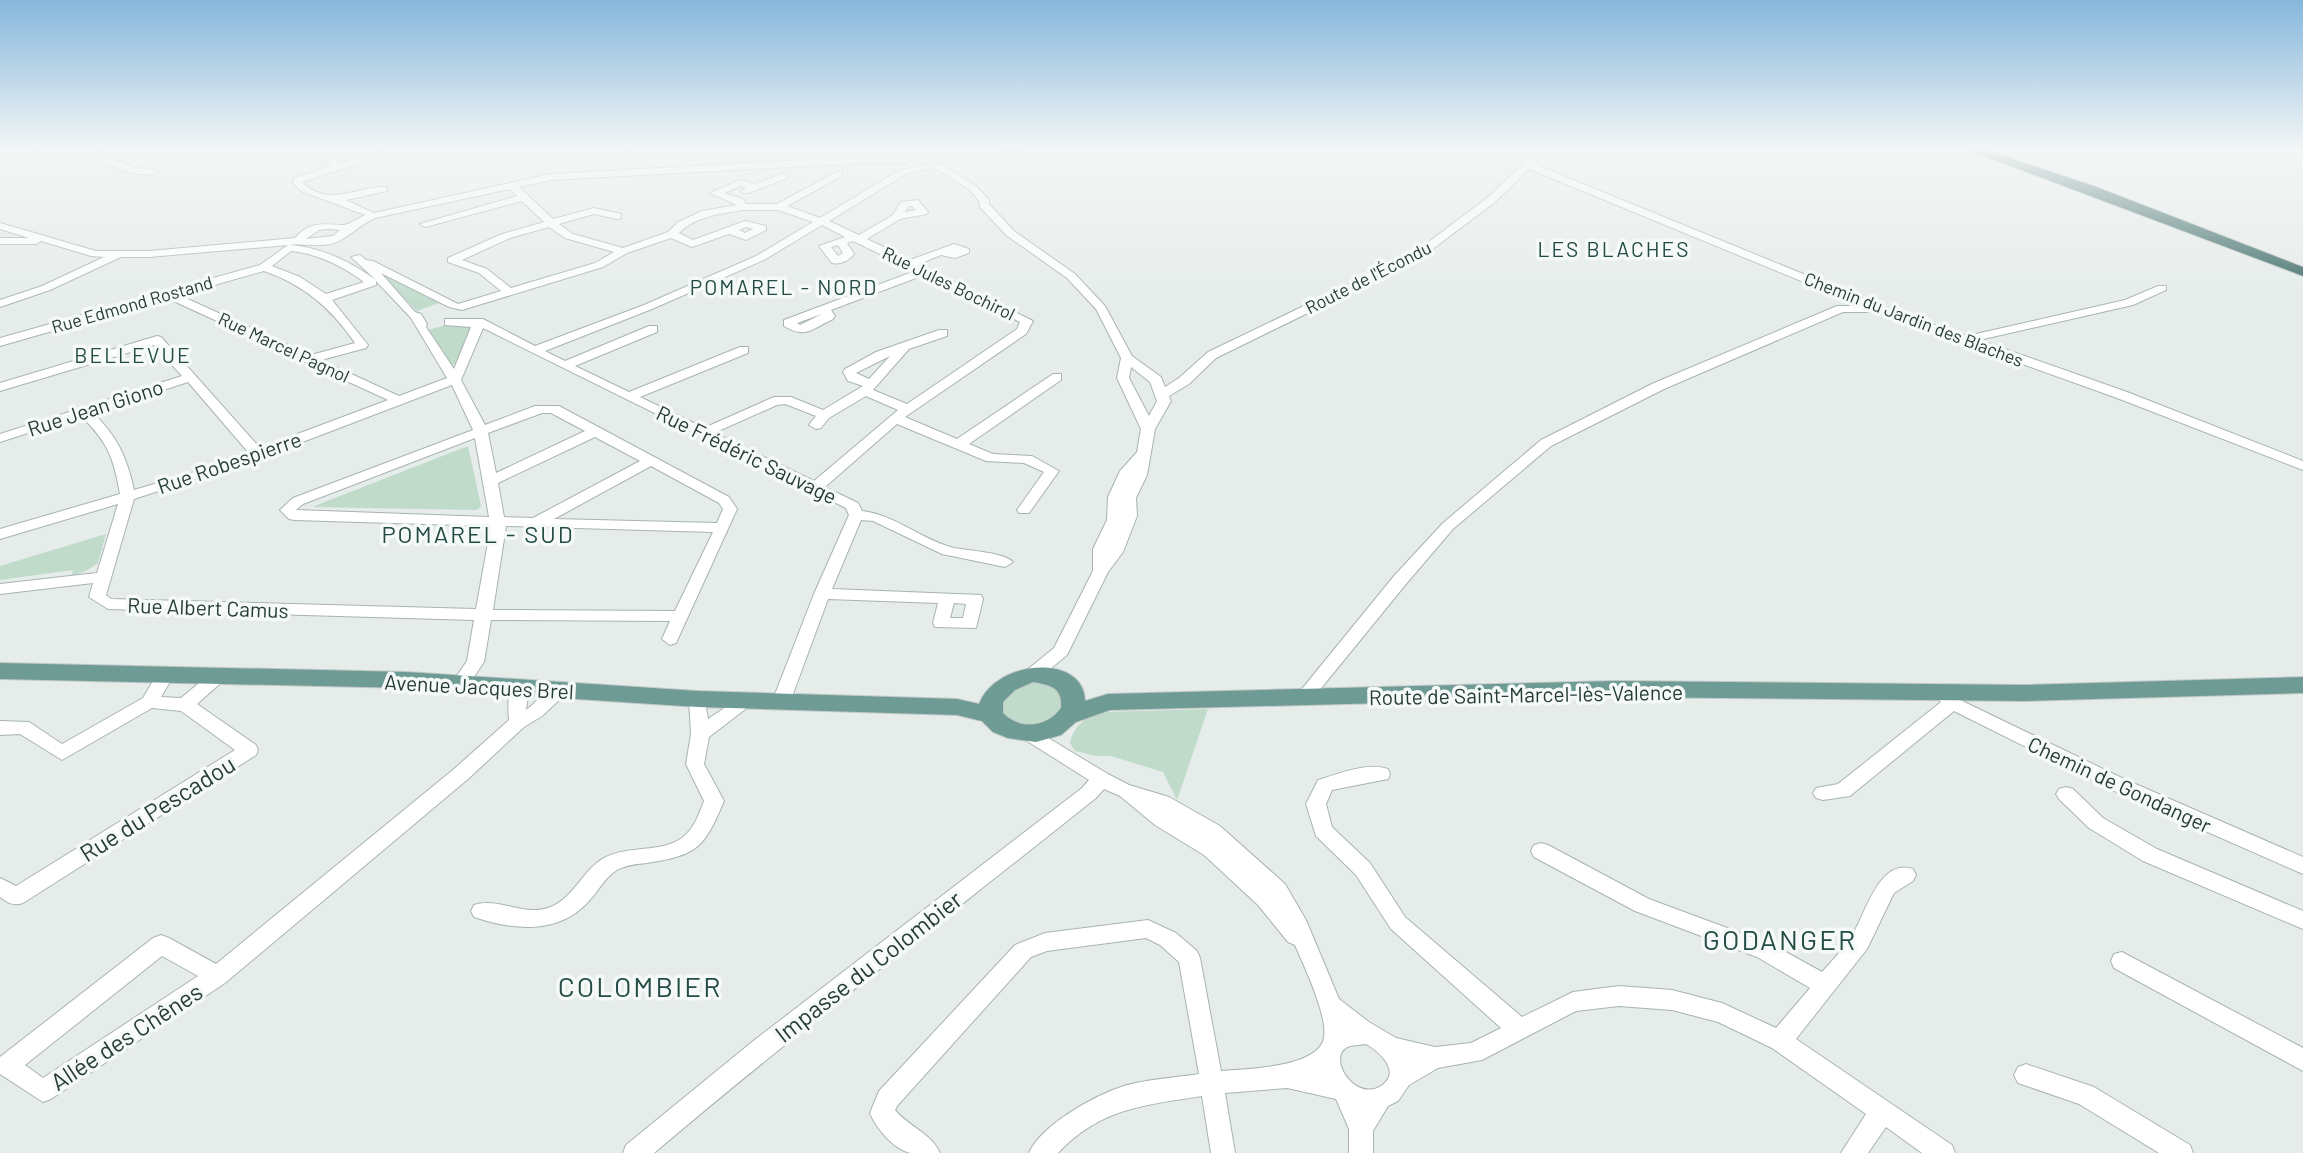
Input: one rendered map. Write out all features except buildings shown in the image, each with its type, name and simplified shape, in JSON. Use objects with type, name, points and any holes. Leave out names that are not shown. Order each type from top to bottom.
[{"type":"highway","points":[[2126,204],[2303,272]]},
{"type":"highway","points":[[2147,204],[2303,262]]},
{"type":"main road","name":"Avenue Jacques Brel","points":[[0,671],[461,683],[698,699],[721,710],[747,701],[957,707],[993,705]]},
{"type":"main road","points":[[1033,674],[1067,685],[1076,702],[1065,720],[1030,734],[1007,729],[993,705],[1009,680],[1033,674]]},
{"type":"main road","name":"Route de Saint-Marcel-lès-Valence","points":[[1067,685],[1108,702]]},
{"type":"main road","name":"Route de Saint-Marcel-lès-Valence","points":[[1065,720],[1108,702],[1615,689],[1947,698],[2025,693],[2303,685]]},
{"type":"street","points":[[345,204],[372,215]]},
{"type":"street","points":[[0,226],[81,251],[118,255],[183,252],[302,237],[314,229],[341,228],[372,215],[424,204]]},
{"type":"street","points":[[425,223],[500,204]]},
{"type":"street","points":[[533,204],[551,223],[569,236],[623,251]]},
{"type":"street","name":"Rue Jules Bochirol","points":[[419,320],[435,307],[459,308],[599,265],[623,251],[672,234],[682,224],[706,213],[741,204],[779,207],[822,222],[1027,321],[1022,331],[895,418],[817,486]]},
{"type":"street","points":[[779,207],[785,204]]},
{"type":"street","points":[[535,350],[702,284],[760,258],[851,204]]},
{"type":"street","points":[[984,204],[1010,233],[1070,276],[1101,308],[1126,364],[1123,378],[1148,429]]},
{"type":"street","name":"Route de l'Écondu","points":[[1163,394],[1212,355],[1418,255],[1486,204]]},
{"type":"street","name":"Chemin du Jardin des Blaches","points":[[1620,204],[1885,311],[2144,404],[2303,467]]},
{"type":"street","points":[[509,292],[483,271],[452,260],[506,236],[594,211],[617,216]]},
{"type":"street","points":[[841,241],[857,238],[897,217]]},
{"type":"street","points":[[335,243],[344,234],[341,228]]},
{"type":"street","points":[[672,234],[692,244],[732,231]]},
{"type":"street","points":[[302,237],[314,243],[335,243],[356,257],[383,281],[419,320],[420,327],[465,396],[481,432],[499,529],[475,662],[461,683]]},
{"type":"street","points":[[0,241],[28,243],[46,239]]},
{"type":"street","points":[[637,246],[651,256]]},
{"type":"street","name":"Rue Edmond Rostand","points":[[0,342],[264,267],[289,248],[302,248],[334,259],[372,283],[326,298]]},
{"type":"street","points":[[910,264],[940,252]]},
{"type":"street","points":[[0,304],[46,288],[118,255]]},
{"type":"street","points":[[356,257],[400,276],[471,315],[478,322],[463,364],[453,380]]},
{"type":"street","points":[[264,267],[296,277],[326,298],[346,320],[362,345],[311,359]]},
{"type":"street","points":[[824,309],[925,271]]},
{"type":"street","points":[[1966,340],[2129,303],[2162,288]]},
{"type":"street","name":"Rue Marcel Pagnol","points":[[168,294],[400,401]]},
{"type":"street","points":[[449,322],[459,308]]},
{"type":"street","points":[[1303,699],[1448,526],[1546,443],[1659,386],[1841,308],[1885,311]]},
{"type":"street","name":"Rue Frédéric Sauvage","points":[[419,320],[478,322],[853,506],[856,515],[822,594],[781,702]]},
{"type":"street","points":[[565,366],[653,329]]},
{"type":"street","points":[[908,409],[868,388],[849,372],[880,355],[903,349],[943,332]]},
{"type":"street","points":[[0,387],[157,340],[258,454]]},
{"type":"street","points":[[704,433],[774,401],[786,400],[820,420],[868,388],[903,349]]},
{"type":"street","points":[[629,397],[744,350]]},
{"type":"street","points":[[1033,674],[1060,651],[1101,572],[1101,549],[1114,520],[1115,497],[1127,471],[1142,455],[1148,429],[1164,401],[1156,380],[1140,368],[1126,364]]},
{"type":"street","name":"Rue Jean Giono","points":[[0,438],[191,377]]},
{"type":"street","points":[[958,445],[1056,377]]},
{"type":"street","name":"Rue Robespierre","points":[[0,534],[258,454],[453,380]]},
{"type":"street","points":[[1156,380],[1178,384]]},
{"type":"street","points":[[670,639],[723,528],[730,509],[724,499],[554,408],[540,409],[298,501],[287,510],[294,516],[723,528]]},
{"type":"street","name":"Rue Albert Camus","points":[[82,411],[102,429],[121,461],[128,496],[97,597],[108,604],[484,615]]},
{"type":"street","points":[[1140,414],[1158,414]]},
{"type":"street","points":[[895,418],[991,458],[1027,459],[1052,471],[1050,478],[1037,489],[1024,510]]},
{"type":"street","points":[[489,482],[596,431]]},
{"type":"street","points":[[536,522],[652,460]]},
{"type":"street","points":[[856,515],[876,517],[947,551],[1004,562]]},
{"type":"street","points":[[0,589],[102,577]]},
{"type":"street","points":[[822,594],[975,599],[970,624],[941,623],[947,599]]},
{"type":"street","points":[[484,615],[680,616]]},
{"type":"street","points":[[940,635],[953,623]]},
{"type":"street","points":[[1060,651],[1067,685]]},
{"type":"street","points":[[0,728],[23,727],[62,753],[149,702],[165,675]]},
{"type":"street","points":[[149,702],[185,705],[218,677]]},
{"type":"street","points":[[519,722],[516,702],[520,688]]},
{"type":"street","name":"Allée des Chênes","points":[[217,976],[161,944],[7,1066],[43,1091],[217,976],[461,774],[519,722],[536,712],[560,691]]},
{"type":"street","points":[[1823,793],[1843,791],[1947,698]]},
{"type":"street","name":"Chemin de Gondanger","points":[[1947,698],[2117,784],[2303,866]]},
{"type":"street","points":[[481,911],[519,919],[556,917],[578,899],[609,865],[632,857],[684,849],[698,838],[714,801],[695,764],[700,734],[698,699]]},
{"type":"street","name":"Rue du Pescadou","points":[[0,886],[16,897],[249,750],[185,705]]},
{"type":"street","points":[[700,734],[721,710]]},
{"type":"street","points":[[1065,720],[1058,742],[1066,759]]},
{"type":"street","points":[[1030,734],[1101,779],[1123,790],[1162,802],[1213,831],[1278,890],[1296,920],[1331,1006],[1332,1048],[1327,1066],[1342,1090],[1361,1141]]},
{"type":"street","points":[[1381,774],[1348,778],[1325,785],[1316,804],[1323,831],[1363,869],[1398,923],[1519,1029]]},
{"type":"street","name":"Impasse du Colombier","points":[[635,1153],[760,1049],[1089,793],[1101,779]]},
{"type":"street","points":[[2066,794],[2096,823],[2151,855],[2303,920]]},
{"type":"street","points":[[1541,850],[1642,905],[1766,951],[1825,985]]},
{"type":"street","points":[[1780,1041],[1859,943],[1886,887],[1906,875]]},
{"type":"street","points":[[928,1153],[893,1127],[882,1113],[887,1099],[1023,951],[1045,942],[1148,929],[1168,939],[1189,958],[1223,1153]]},
{"type":"street","points":[[2122,961],[2303,1060]]},
{"type":"street","points":[[1400,1077],[1435,1058],[1474,1053],[1573,1002],[1619,996],[1672,1000],[1722,1013],[1780,1041],[1943,1153]]},
{"type":"street","points":[[1331,1006],[1367,1034],[1391,1047],[1435,1058]]},
{"type":"street","points":[[1287,1077],[1332,1048],[1345,1035],[1367,1034]]},
{"type":"street","points":[[1041,1153],[1066,1126],[1125,1097],[1212,1083],[1287,1077],[1342,1090],[1367,1100],[1378,1099],[1393,1091],[1400,1077],[1398,1057],[1391,1047]]},
{"type":"street","points":[[2026,1075],[2086,1095],[2181,1153]]},
{"type":"street","points":[[1361,1141],[1378,1099]]},
{"type":"street","points":[[1853,1153],[1883,1111]]},
{"type":"green space","points":[[384,271],[442,302],[417,311],[379,273]]},
{"type":"green space","points":[[453,323],[473,324],[459,362],[451,365],[428,330]]},
{"type":"green space","points":[[468,446],[481,506],[477,510],[312,507]]},
{"type":"green space","points":[[106,534],[98,563],[86,571],[71,576],[73,570],[0,580],[0,566]]},
{"type":"green space","points":[[1031,680],[1060,688],[1064,710],[1048,720],[1028,726],[1003,715],[1002,700],[1007,691]]},
{"type":"green space","points":[[1208,709],[1177,800],[1163,772],[1111,756],[1075,751],[1070,743],[1074,731],[1082,723],[1103,712]]},
{"type":"district","name":"LES BLACHES","points":[[1614,248]]},
{"type":"district","name":"POMAREL - NORD","points":[[784,286]]},
{"type":"district","name":"BELLEVUE","points":[[133,354]]},
{"type":"district","name":"POMAREL - SUD","points":[[478,533]]},
{"type":"district","name":"GODANGER","points":[[1780,939]]},
{"type":"district","name":"COLOMBIER","points":[[640,986]]}]
